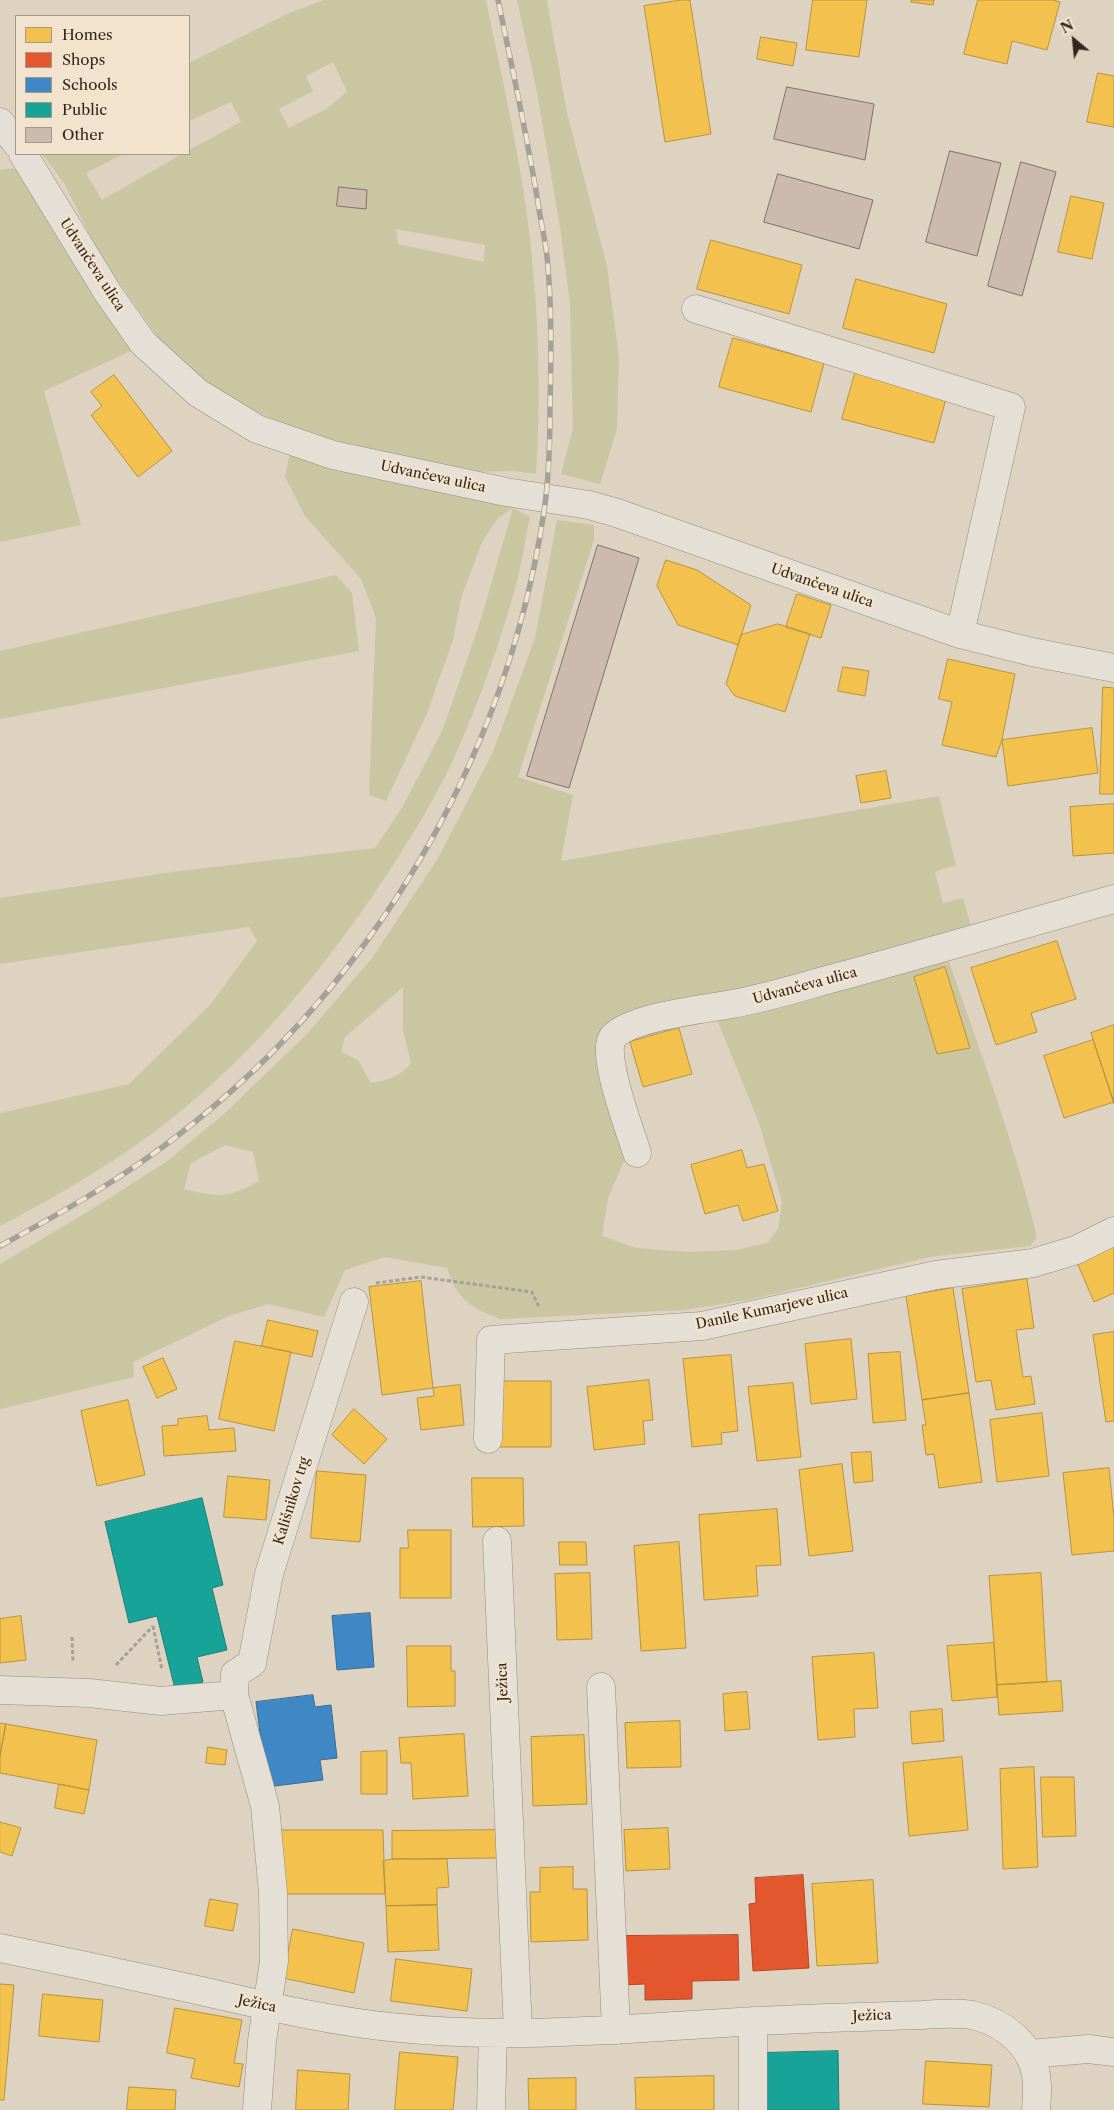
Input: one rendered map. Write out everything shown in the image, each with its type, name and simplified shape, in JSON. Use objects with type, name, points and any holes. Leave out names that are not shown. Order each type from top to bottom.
[{"type":"street","name":"Udvančeva ulica","points":[[19,155],[108,293],[143,343],[198,393],[257,429],[333,456],[506,492],[589,505],[617,513],[960,634],[1032,652],[1114,668]]},
{"type":"street","points":[[696,309],[1011,407],[960,634]]},
{"type":"street","name":"Udvančeva ulica","points":[[637,1154],[612,1073],[608,1052],[613,1038],[626,1029],[647,1020],[747,1001],[964,943],[1114,899]]},
{"type":"street","name":"Danile Kumarjeve ulica","points":[[488,1439],[491,1340],[702,1326],[936,1276],[1033,1263],[1076,1250],[1114,1231]]},
{"type":"street","name":"Kališnikov trg","points":[[234,1695],[236,1674],[252,1663],[269,1574],[354,1302]]},
{"type":"street","name":"Ježica","points":[[497,1541],[505,2032]]},
{"type":"street","points":[[601,1687],[616,2030]]},
{"type":"street","points":[[0,1690],[89,1693],[168,1700],[234,1695],[265,1806],[275,1924],[274,1962],[262,2041],[257,2110]]},
{"type":"street","name":"Ježica","points":[[0,1948],[267,2006],[338,2020],[392,2027],[505,2032],[616,2030],[753,2021],[964,2014],[992,2021],[1002,2027],[1016,2038],[1029,2054]]},
{"type":"street","points":[[753,2021],[753,2110]]},
{"type":"street","points":[[491,2110],[505,2032]]},
{"type":"street","points":[[1036,2110],[1036,2074],[1029,2054],[1088,2050],[1114,2052]]},
{"type":"path","points":[[354,1302],[360,1285],[420,1277],[532,1292],[552,1335]]},
{"type":"path","points":[[89,1693],[153,1626],[168,1700]]},
{"type":"shaded area","points":[[324,0],[486,0],[505,89],[530,239],[538,356],[536,474],[515,471],[467,472],[330,441],[279,422],[238,403],[187,369],[161,342],[99,254],[64,183],[43,155],[121,155],[86,173],[102,200],[180,155],[190,155],[190,149],[241,122],[231,102],[190,121],[190,62],[289,13]],"holes":[[[333,62],[347,92],[326,109],[289,128],[279,109],[313,91],[306,76]],[[396,229],[485,245],[484,262],[398,244]]]},
{"type":"shaded area","points":[[517,0],[547,0],[567,113],[607,266],[619,357],[617,429],[600,484],[561,474],[573,428],[570,304],[560,227],[537,92]]},
{"type":"shaded area","points":[[12,168],[26,177],[133,350],[44,391],[81,525],[0,542],[0,170]]},
{"type":"shaded area","points":[[290,452],[514,507],[498,518],[482,542],[461,598],[453,640],[427,713],[386,801],[369,795],[376,618],[361,579],[305,516],[285,477]]},
{"type":"shaded area","points":[[513,508],[530,517],[520,568],[491,665],[469,724],[425,814],[357,918],[304,987],[275,1021],[214,1083],[181,1111],[129,1150],[56,1195],[0,1226],[0,1113],[129,1084],[210,1005],[257,941],[249,927],[0,964],[0,898],[172,872],[375,848],[403,806],[443,729],[481,619]]},
{"type":"shaded area","points":[[557,520],[594,525],[594,540],[518,777],[573,795],[561,861],[939,796],[956,865],[935,872],[943,903],[963,898],[971,926],[941,936],[619,1022],[628,1152],[608,1198],[602,1236],[636,1248],[688,1252],[736,1250],[767,1243],[778,1229],[782,1201],[759,1123],[716,1017],[947,956],[1007,1130],[1037,1237],[1030,1246],[930,1257],[748,1300],[683,1310],[501,1319],[474,1307],[466,1301],[455,1288],[447,1268],[385,1257],[345,1270],[324,1317],[268,1304],[229,1316],[133,1362],[134,1377],[0,1409],[0,1264],[166,1162],[225,1113],[306,1035],[372,958],[437,860],[493,752],[535,638]],"holes":[[[403,987],[403,1030],[411,1063],[393,1077],[371,1083],[358,1060],[341,1052],[345,1037]],[[225,1145],[253,1152],[259,1181],[239,1191],[223,1195],[206,1194],[184,1189],[191,1163]]]},
{"type":"shaded area","points":[[336,575],[352,593],[359,651],[0,719],[0,651]]},
{"type":"building: Homes","points":[[690,0],[711,134],[665,142],[644,6]]},
{"type":"building: Homes","points":[[813,0],[867,0],[859,57],[806,50]]},
{"type":"building: Homes","points":[[912,0],[934,0],[933,5],[911,2]]},
{"type":"building: Homes","points":[[978,0],[1053,0],[1060,2],[1047,50],[1012,41],[1007,64],[964,54]]},
{"type":"building: Homes","points":[[761,37],[797,43],[793,66],[757,59]]},
{"type":"building: Homes","points":[[1098,73],[1114,76],[1114,127],[1087,122]]},
{"type":"building: Homes","points":[[1071,196],[1104,203],[1092,259],[1058,252]]},
{"type":"building: Homes","points":[[711,240],[802,265],[789,314],[697,289]]},
{"type":"building: Homes","points":[[856,279],[947,304],[934,353],[843,328]]},
{"type":"building: Homes","points":[[733,338],[824,363],[811,412],[719,387]]},
{"type":"building: Homes","points":[[856,370],[947,395],[934,443],[842,419]]},
{"type":"building: Homes","points":[[114,375],[172,451],[138,477],[91,415],[102,406],[91,392]]},
{"type":"building: Homes","points":[[666,560],[697,570],[751,605],[738,645],[678,625],[657,586]]},
{"type":"building: Homes","points":[[797,594],[831,605],[821,638],[786,627]]},
{"type":"building: Homes","points":[[778,624],[810,634],[785,712],[735,696],[726,684],[741,635]]},
{"type":"building: Homes","points":[[948,659],[1015,674],[1002,740],[996,757],[942,745],[952,702],[939,699]]},
{"type":"building: Homes","points":[[843,667],[869,671],[865,696],[838,691]]},
{"type":"building: Homes","points":[[1103,687],[1114,688],[1114,794],[1100,794]]},
{"type":"building: Homes","points":[[1092,728],[1098,773],[1008,786],[1002,740]]},
{"type":"building: Homes","points":[[886,771],[891,798],[861,803],[856,776]]},
{"type":"building: Homes","points":[[1114,804],[1114,853],[1073,856],[1070,807]]},
{"type":"building: Homes","points":[[1057,941],[1076,999],[1031,1013],[1037,1032],[996,1045],[971,968]]},
{"type":"building: Homes","points":[[945,967],[970,1048],[937,1054],[914,977]]},
{"type":"building: Homes","points":[[1114,1025],[1114,1104],[1091,1033]]},
{"type":"building: Homes","points":[[679,1028],[692,1074],[643,1087],[630,1042]]},
{"type":"building: Homes","points":[[1093,1040],[1114,1102],[1064,1118],[1044,1056]]},
{"type":"building: Homes","points":[[742,1150],[747,1168],[764,1164],[778,1211],[743,1221],[738,1205],[705,1214],[691,1165]]},
{"type":"building: Homes","points":[[1114,1243],[1114,1293],[1094,1302],[1076,1260]]},
{"type":"building: Homes","points":[[1027,1279],[1034,1328],[1016,1330],[1023,1377],[1031,1376],[1035,1404],[996,1410],[991,1380],[976,1382],[962,1289]]},
{"type":"building: Homes","points":[[421,1281],[433,1388],[382,1395],[369,1287]]},
{"type":"building: Homes","points":[[953,1288],[969,1393],[922,1400],[906,1296]]},
{"type":"building: Homes","points":[[268,1320],[318,1331],[312,1357],[262,1346]]},
{"type":"building: Homes","points":[[1114,1332],[1114,1421],[1106,1422],[1093,1335]]},
{"type":"building: Homes","points":[[851,1339],[857,1399],[811,1404],[805,1344]]},
{"type":"building: Homes","points":[[235,1341],[291,1352],[274,1431],[219,1419]]},
{"type":"building: Homes","points":[[900,1352],[906,1420],[873,1423],[868,1354]]},
{"type":"building: Homes","points":[[731,1355],[738,1431],[721,1433],[722,1444],[692,1447],[683,1359]]},
{"type":"building: Homes","points":[[163,1358],[177,1389],[157,1398],[143,1367]]},
{"type":"building: Homes","points":[[649,1380],[653,1420],[643,1421],[645,1444],[594,1450],[587,1387]]},
{"type":"building: Homes","points":[[499,1381],[551,1381],[551,1447],[499,1447]]},
{"type":"building: Homes","points":[[793,1383],[801,1457],[757,1461],[748,1387]]},
{"type":"building: Homes","points":[[460,1385],[464,1425],[421,1430],[417,1398],[434,1396],[433,1388]]},
{"type":"building: Homes","points":[[969,1393],[982,1482],[939,1488],[934,1454],[926,1455],[922,1425],[926,1425],[922,1400]]},
{"type":"building: Homes","points":[[128,1400],[145,1475],[97,1486],[81,1411]]},
{"type":"building: Homes","points":[[354,1409],[387,1439],[364,1464],[332,1435]]},
{"type":"building: Homes","points":[[1042,1413],[1049,1476],[997,1482],[990,1420]]},
{"type":"building: Homes","points":[[207,1416],[209,1430],[234,1428],[236,1451],[164,1456],[162,1426],[178,1425],[178,1419]]},
{"type":"building: Homes","points":[[871,1452],[873,1481],[854,1483],[851,1453]]},
{"type":"building: Homes","points":[[842,1464],[853,1551],[809,1556],[799,1470]]},
{"type":"building: Homes","points":[[1109,1468],[1114,1518],[1114,1551],[1072,1555],[1063,1473]]},
{"type":"building: Homes","points":[[317,1471],[366,1475],[360,1542],[311,1538]]},
{"type":"building: Homes","points":[[228,1476],[270,1480],[266,1520],[224,1517]]},
{"type":"building: Homes","points":[[472,1478],[523,1478],[524,1526],[473,1527]]},
{"type":"building: Homes","points":[[777,1509],[781,1565],[756,1566],[758,1596],[704,1600],[699,1515]]},
{"type":"building: Homes","points":[[408,1530],[451,1530],[451,1598],[400,1598],[400,1548],[408,1548]]},
{"type":"building: Homes","points":[[559,1542],[586,1542],[587,1565],[560,1565]]},
{"type":"building: Homes","points":[[679,1542],[686,1648],[641,1651],[634,1546]]},
{"type":"building: Homes","points":[[590,1573],[592,1639],[557,1640],[555,1574]]},
{"type":"building: Homes","points":[[1041,1573],[1047,1682],[997,1685],[989,1576]]},
{"type":"building: Homes","points":[[21,1616],[26,1660],[0,1663],[0,1619]]},
{"type":"building: Homes","points":[[994,1643],[997,1697],[952,1701],[947,1646]]},
{"type":"building: Homes","points":[[407,1646],[451,1646],[451,1671],[455,1671],[455,1706],[408,1707]]},
{"type":"building: Homes","points":[[874,1653],[878,1708],[854,1709],[855,1737],[818,1740],[812,1657]]},
{"type":"building: Homes","points":[[1061,1681],[1063,1711],[999,1715],[997,1685]]},
{"type":"building: Homes","points":[[747,1692],[750,1729],[725,1731],[723,1694]]},
{"type":"building: Homes","points":[[942,1709],[944,1741],[912,1744],[910,1712]]},
{"type":"building: Homes","points":[[680,1721],[681,1767],[627,1768],[625,1723]]},
{"type":"building: Homes","points":[[0,1723],[6,1724],[0,1756]]},
{"type":"building: Homes","points":[[6,1724],[97,1740],[89,1790],[0,1773],[0,1756]]},
{"type":"building: Homes","points":[[464,1734],[468,1796],[413,1799],[411,1763],[401,1763],[399,1738]]},
{"type":"building: Homes","points":[[584,1735],[587,1804],[533,1806],[531,1737]]},
{"type":"building: Homes","points":[[208,1747],[227,1750],[225,1765],[206,1763]]},
{"type":"building: Homes","points":[[387,1751],[387,1794],[361,1794],[361,1752]]},
{"type":"building: Homes","points":[[962,1757],[968,1830],[909,1836],[903,1763]]},
{"type":"building: Homes","points":[[1034,1767],[1038,1867],[1003,1869],[1000,1769]]},
{"type":"building: Homes","points":[[1041,1777],[1074,1777],[1076,1836],[1043,1837]]},
{"type":"building: Homes","points":[[59,1784],[89,1790],[84,1814],[55,1808]]},
{"type":"building: Homes","points":[[0,1822],[21,1828],[12,1856],[0,1852]]},
{"type":"building: Homes","points":[[668,1828],[670,1869],[626,1871],[624,1830]]},
{"type":"building: Homes","points":[[278,1830],[383,1830],[385,1894],[278,1894]]},
{"type":"building: Homes","points":[[500,1830],[500,1858],[392,1859],[392,1831]]},
{"type":"building: Homes","points":[[392,1859],[447,1859],[449,1887],[437,1888],[437,1905],[386,1906],[383,1861]]},
{"type":"building: Homes","points":[[573,1867],[573,1889],[587,1889],[588,1940],[531,1942],[530,1892],[540,1892],[540,1868]]},
{"type":"building: Homes","points":[[873,1880],[878,1963],[817,1966],[812,1884]]},
{"type":"building: Homes","points":[[210,1899],[238,1904],[233,1931],[205,1926]]},
{"type":"building: Homes","points":[[437,1905],[439,1950],[388,1952],[386,1906]]},
{"type":"building: Homes","points":[[293,1929],[364,1943],[354,1993],[283,1978]]},
{"type":"building: Homes","points":[[396,1959],[472,1969],[467,2011],[391,2001]]},
{"type":"building: Homes","points":[[0,1984],[14,1985],[4,2100],[0,2100]]},
{"type":"building: Homes","points":[[43,1994],[103,2000],[99,2042],[39,2036]]},
{"type":"building: Homes","points":[[175,2008],[242,2020],[234,2063],[243,2064],[239,2087],[191,2078],[195,2059],[167,2053]]},
{"type":"building: Homes","points":[[400,2052],[458,2057],[453,2110],[395,2110]]},
{"type":"building: Homes","points":[[926,2061],[992,2065],[989,2107],[923,2104]]},
{"type":"building: Homes","points":[[298,2070],[350,2074],[348,2110],[296,2110]]},
{"type":"building: Homes","points":[[714,2076],[714,2110],[636,2110],[635,2078]]},
{"type":"building: Homes","points":[[576,2078],[576,2110],[529,2110],[528,2079]]},
{"type":"building: Homes","points":[[129,2087],[176,2090],[175,2110],[127,2110]]},
{"type":"building: Shops","points":[[803,1875],[809,1968],[753,1971],[749,1904],[756,1903],[755,1878]]},
{"type":"building: Shops","points":[[738,1935],[739,1980],[692,1981],[692,1999],[645,2000],[645,1984],[621,1985],[620,1936]]},
{"type":"building: Schools","points":[[370,1613],[374,1667],[337,1670],[332,1616]]},
{"type":"building: Schools","points":[[313,1695],[315,1707],[331,1705],[337,1758],[320,1760],[323,1780],[267,1787],[256,1702]]},
{"type":"building: Public","points":[[202,1498],[223,1585],[212,1588],[227,1650],[197,1657],[203,1682],[175,1689],[157,1616],[129,1623],[105,1522]]},
{"type":"building: Public","points":[[838,2051],[839,2110],[764,2110],[763,2053]]},
{"type":"building: Other","points":[[787,87],[874,104],[865,160],[774,139]]},
{"type":"building: Other","points":[[950,151],[1001,163],[977,256],[926,242]]},
{"type":"building: Other","points":[[1021,162],[1056,172],[1022,296],[988,286]]},
{"type":"building: Other","points":[[778,174],[873,200],[859,249],[764,222]]},
{"type":"building: Other","points":[[339,187],[367,190],[366,209],[337,206]]},
{"type":"building: Other","points":[[598,545],[639,558],[569,788],[527,776]]},
{"type":"railway","points":[[0,1246],[93,1193],[160,1149],[250,1074],[313,1008],[370,936],[420,860],[462,779],[497,695],[524,608],[543,518],[549,463],[551,356],[550,303],[546,252],[534,178],[498,0]]}]
